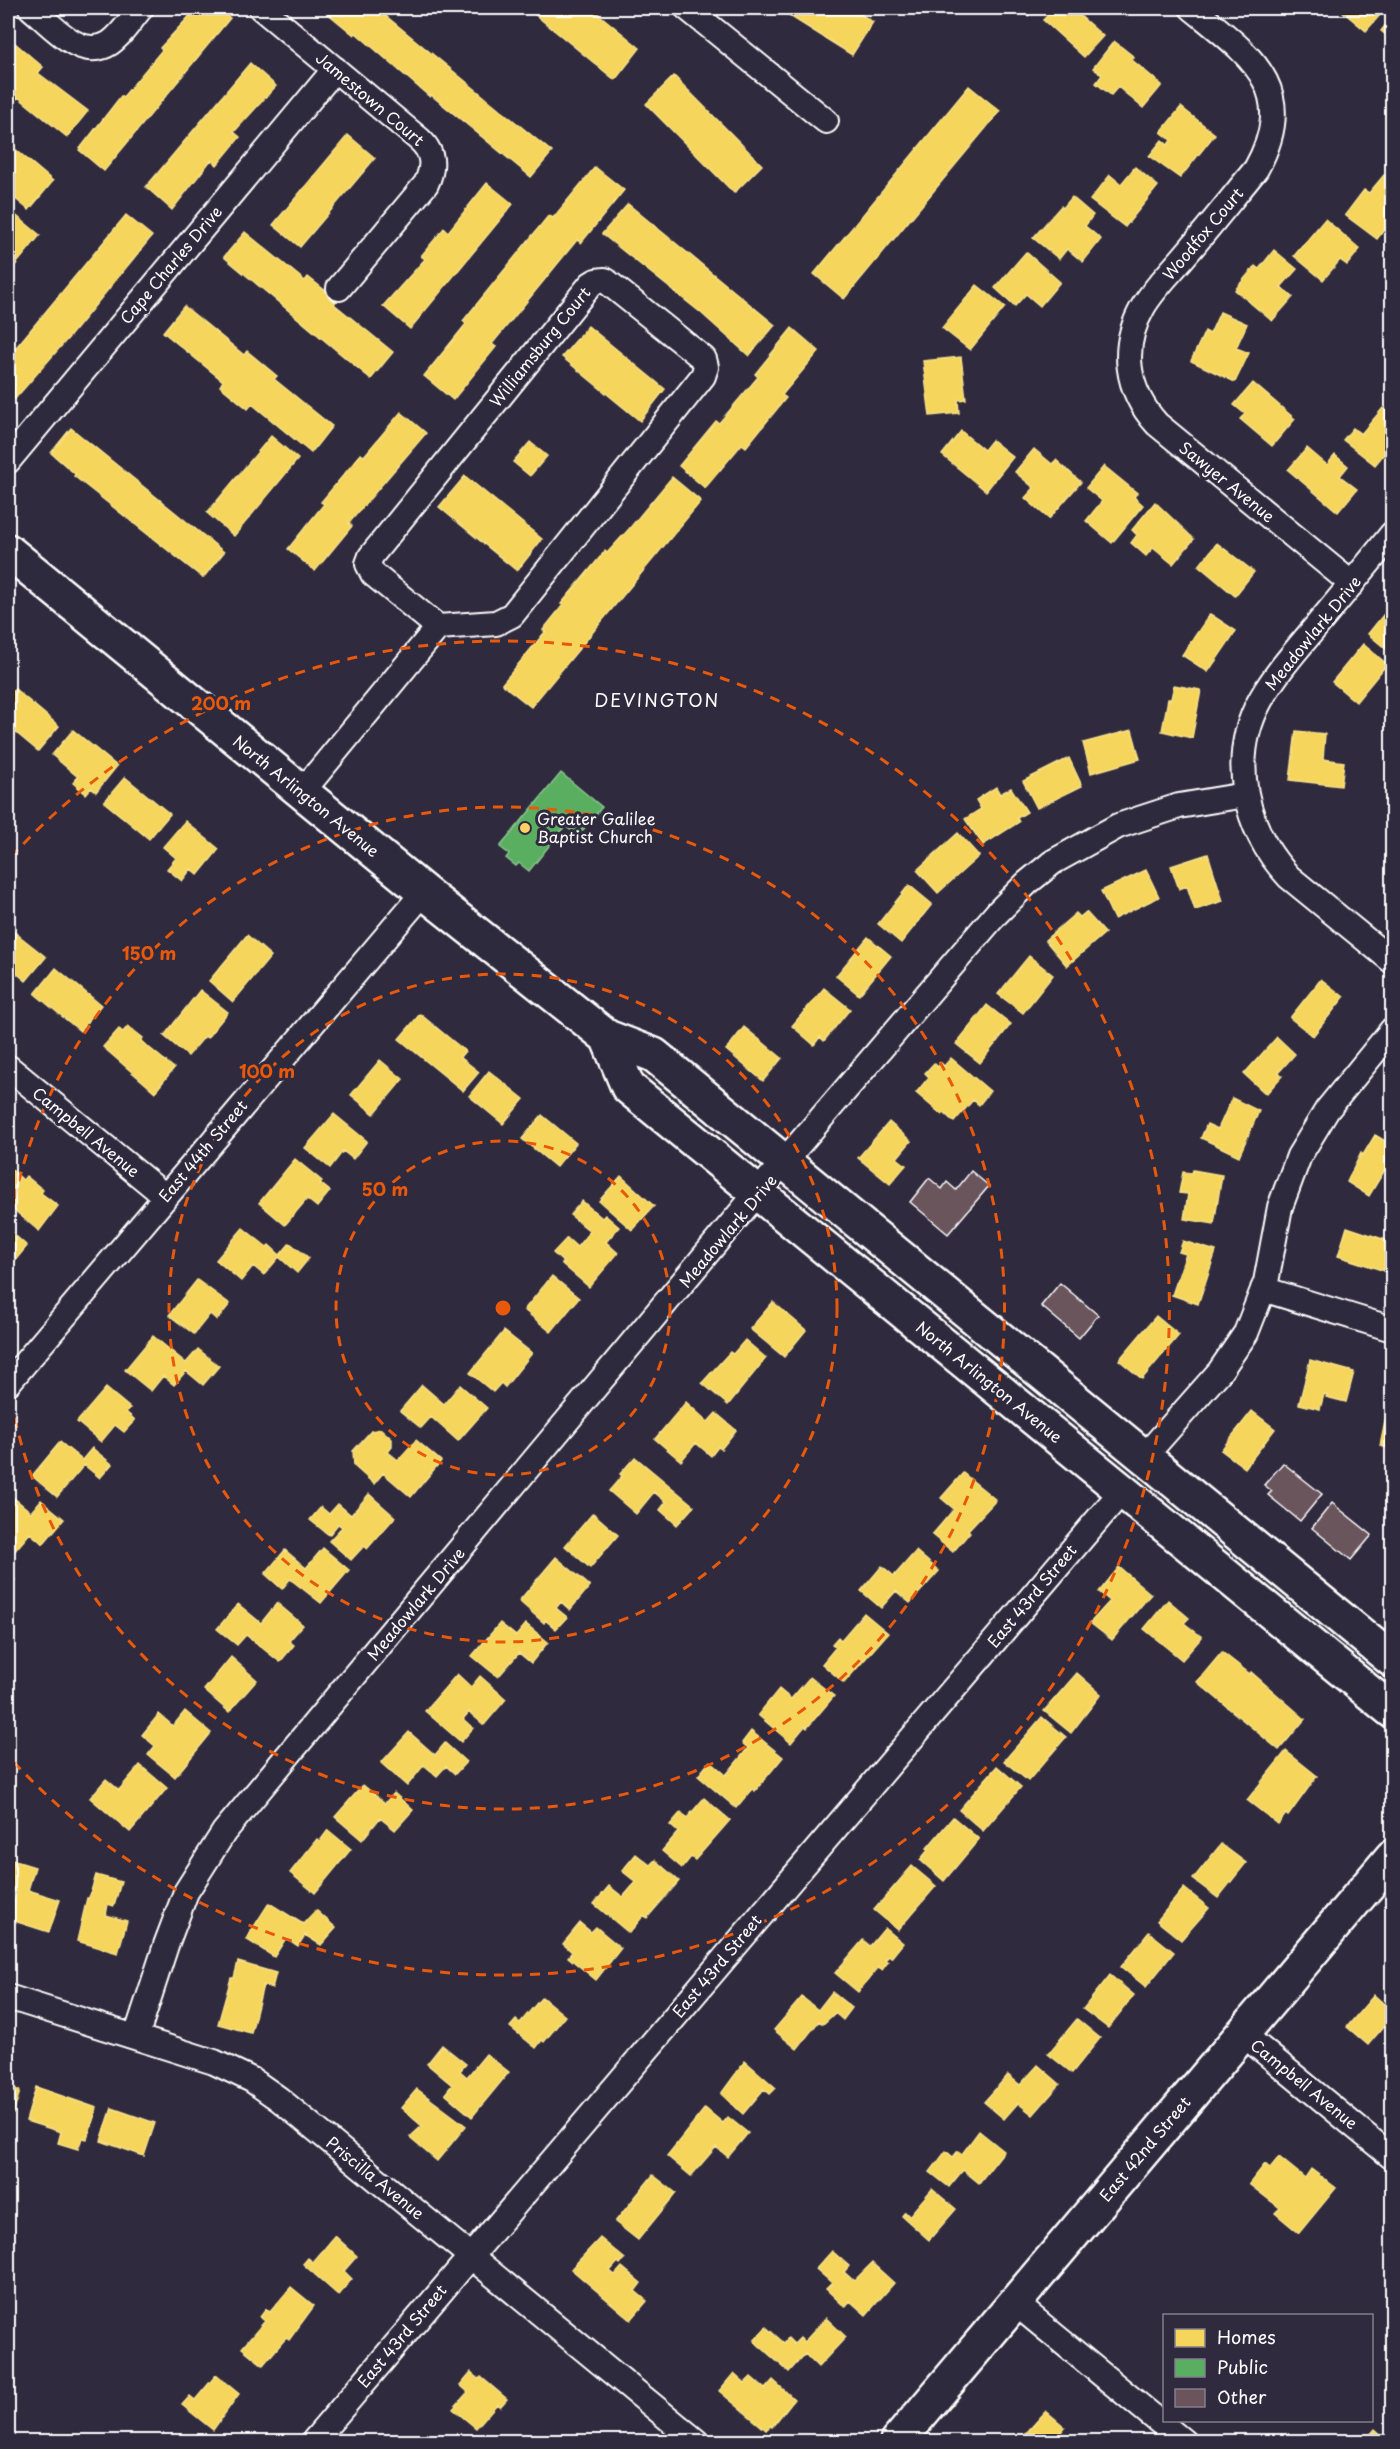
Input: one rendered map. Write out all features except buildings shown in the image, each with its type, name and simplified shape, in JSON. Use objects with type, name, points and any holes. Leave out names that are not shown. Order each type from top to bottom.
[{"type":"main road","name":"North Arlington Avenue","points":[[8,551],[424,892],[607,1037],[654,1055],[1392,1660]]},
{"type":"main road","name":"North Arlington Avenue","points":[[607,1037],[628,1087],[1392,1711]]},
{"type":"main road","name":"East 42nd Street","points":[[897,2442],[1392,1857]]},
{"type":"street","points":[[31,8],[77,45],[98,48],[112,42],[141,8]]},
{"type":"street","name":"Jamestown Court","points":[[261,8],[420,140],[429,150],[432,169],[426,184],[339,288]]},
{"type":"street","points":[[687,8],[826,121]]},
{"type":"street","name":"Woodfox Court","points":[[1128,363],[1131,336],[1144,305],[1256,169],[1269,142],[1272,127],[1272,105],[1265,80],[1255,63],[1246,52],[1192,8]]},
{"type":"street","name":"Cape Charles Drive","points":[[8,461],[335,69]]},
{"type":"street","name":"Williamsburg Court","points":[[596,281],[610,282],[704,359],[706,368],[704,375],[512,615],[496,623],[438,627],[373,574],[368,564],[371,556],[591,284],[596,281]]},
{"type":"street","name":"Sawyer Avenue","points":[[1128,363],[1133,389],[1140,403],[1157,424],[1352,584]]},
{"type":"street","name":"Meadowlark Drive","points":[[136,2037],[166,1944],[186,1892],[224,1832],[759,1192],[996,914],[1027,883],[1053,862],[1118,826],[1179,806],[1245,795],[1246,741],[1260,701],[1277,674],[1392,534]]},
{"type":"street","points":[[302,792],[438,627]]},
{"type":"street","points":[[1245,795],[1250,815],[1259,835],[1282,870],[1392,961]]},
{"type":"street","name":"East 44th Street","points":[[8,1383],[424,892]]},
{"type":"street","points":[[1144,1457],[1220,1371],[1242,1341],[1254,1316],[1269,1270],[1280,1207],[1299,1156],[1327,1110],[1392,1030]]},
{"type":"street","name":"Campbell Avenue","points":[[8,1067],[165,1196]]},
{"type":"street","points":[[1263,1289],[1392,1329]]},
{"type":"street","name":"East 43rd Street","points":[[313,2442],[1122,1491]]},
{"type":"street","name":"Priscilla Avenue","points":[[8,1997],[214,2062],[259,2084],[697,2442]]},
{"type":"street","name":"Campbell Avenue","points":[[1243,2034],[1392,2157]]},
{"type":"street","points":[[1015,2303],[1184,2442]]},
{"type":"place","name":"Greater Galilee Baptist Church","points":[[525,828]]},
{"type":"district","name":"DEVINGTON","points":[[657,701]]}]
